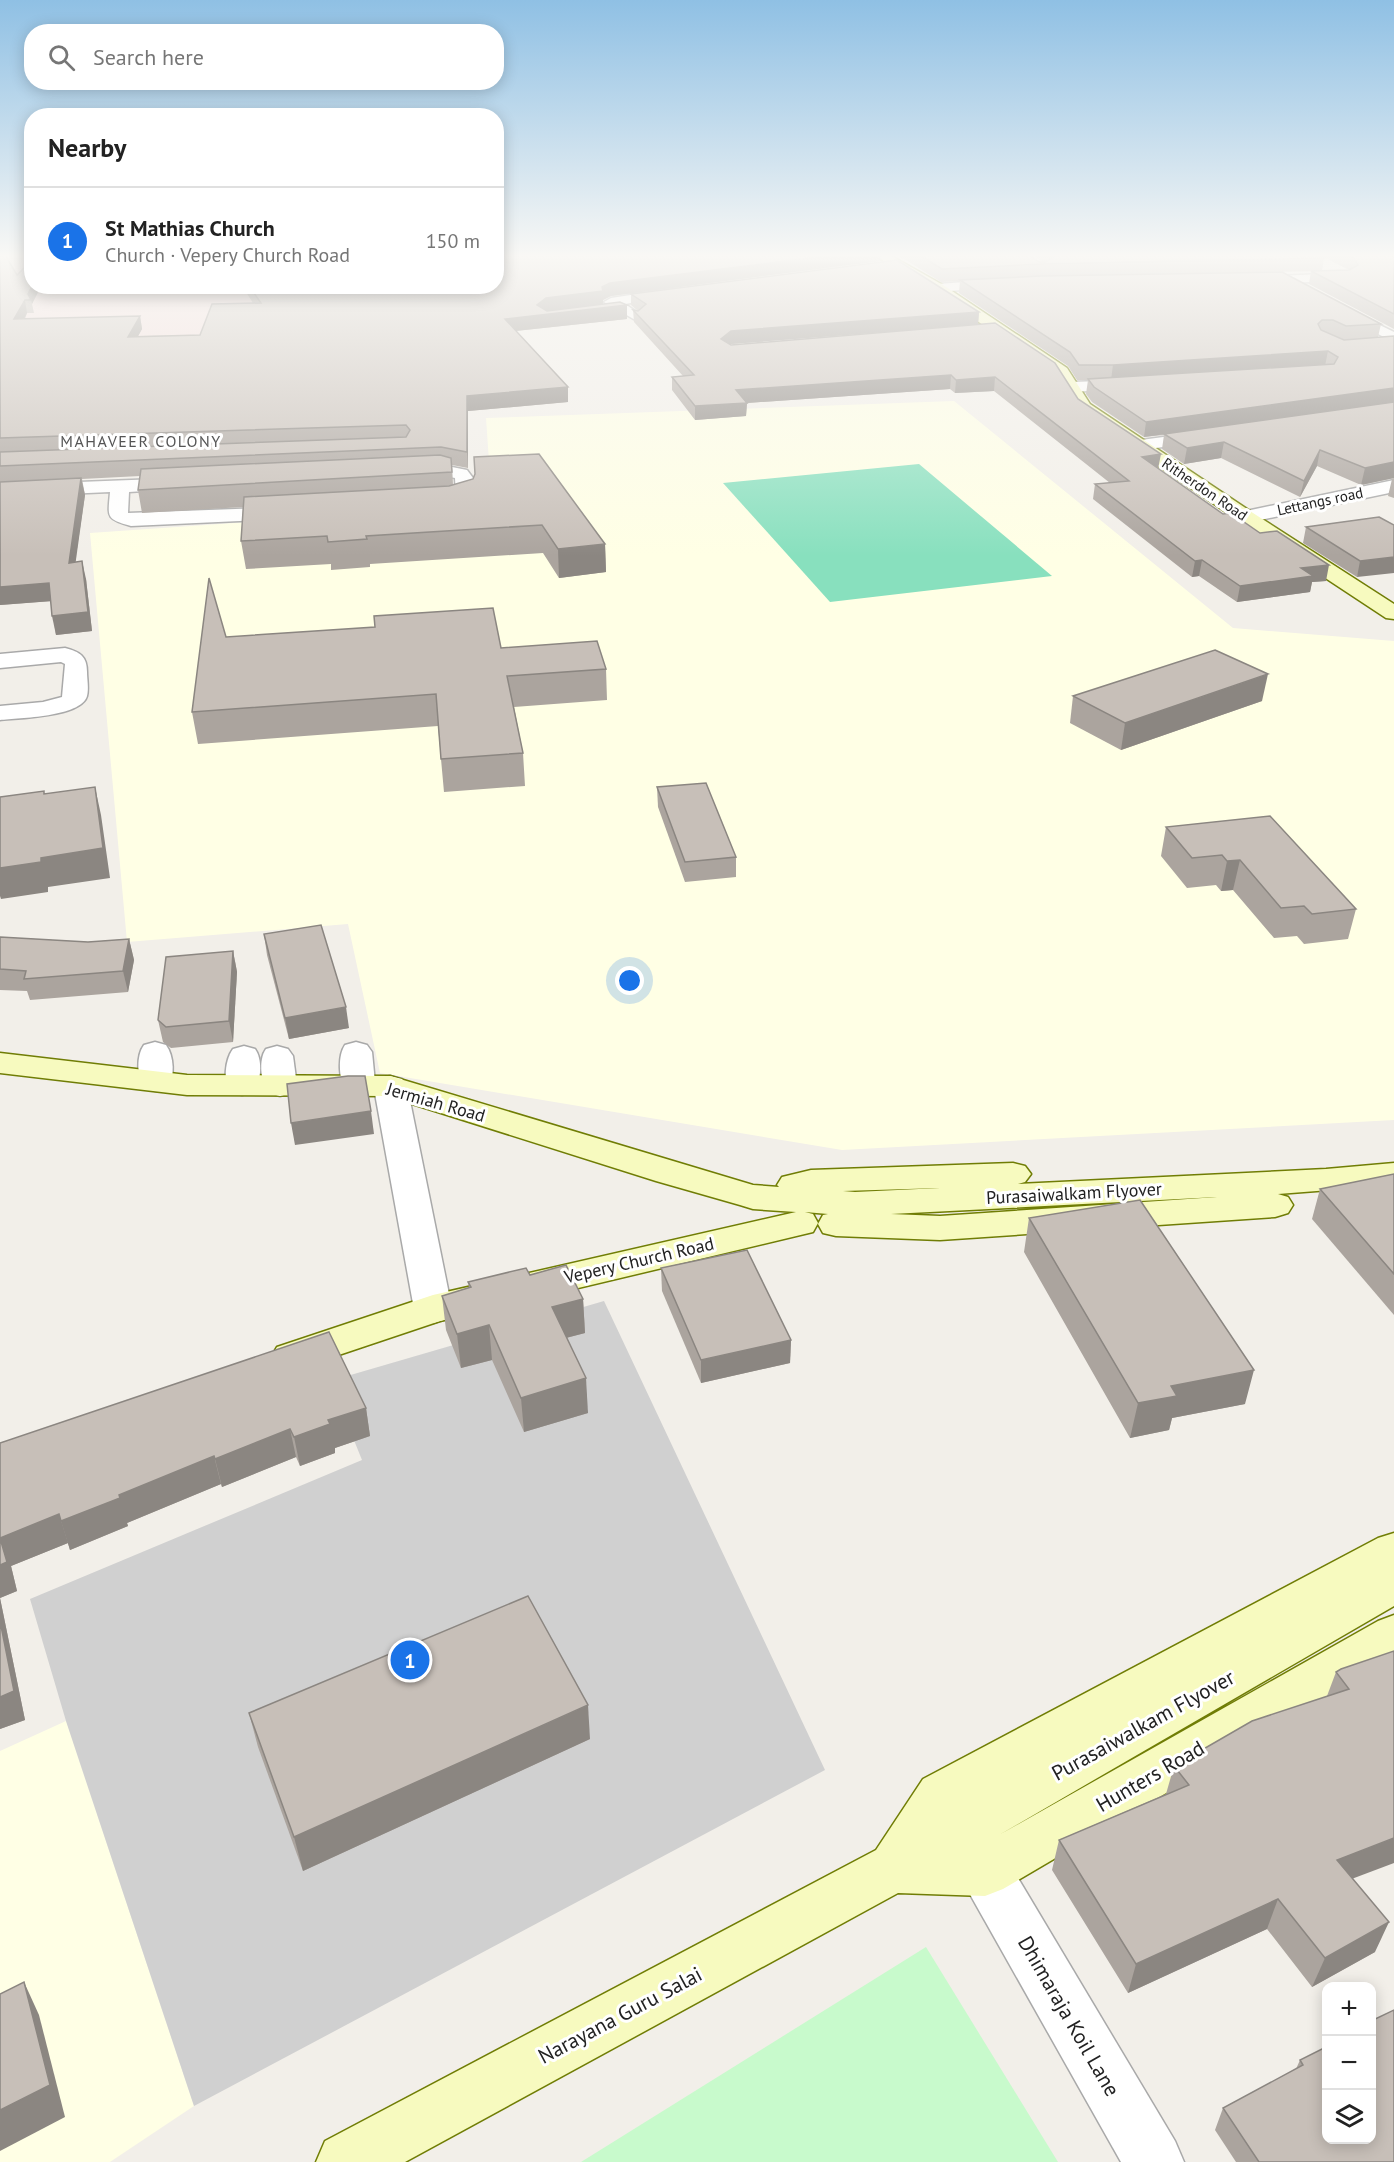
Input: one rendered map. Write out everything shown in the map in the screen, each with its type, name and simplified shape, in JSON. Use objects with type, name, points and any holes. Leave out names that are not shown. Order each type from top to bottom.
[{"type":"main road","name":"Ritherdon Road","points":[[1037,354],[1061,371],[1084,406],[1246,517],[1394,613]]},
{"type":"main road","name":"Jermiah Road","points":[[0,1063],[155,1067],[187,1085],[243,1071],[278,1071],[375,1086],[753,1197]]},
{"type":"main road","points":[[753,1197],[812,1181],[1239,1166],[1394,1154]]},
{"type":"main road","name":"Purasaiwalkam Flyover","points":[[753,1197],[855,1204],[1326,1180],[1394,1174]]},
{"type":"main road","points":[[753,1197],[800,1223],[940,1228],[1394,1195]]},
{"type":"main road","name":"Vepery Church Road","points":[[255,1370],[433,1309],[800,1223]]},
{"type":"main road","points":[[893,1868],[941,1795],[1394,1551]]},
{"type":"main road","name":"Purasaiwalkam Flyover","points":[[893,1868],[1394,1584]]},
{"type":"main road","name":"Hunters Road","points":[[985,1871],[1394,1635]]},
{"type":"main road","points":[[893,1868],[985,1871]]},
{"type":"main road","name":"Narayana Guru Salai","points":[[346,2162],[893,1868]]},
{"type":"street","points":[[1071,387],[1145,384]]},
{"type":"street","points":[[1141,445],[1222,434]]},
{"type":"street","points":[[389,473],[442,470],[461,474],[464,478],[465,502],[428,505]]},
{"type":"street","points":[[0,491],[202,483]]},
{"type":"street","name":"Lettangs road","points":[[1246,517],[1394,486]]},
{"type":"street","points":[[120,487],[118,516],[122,519],[152,521],[303,512]]},
{"type":"street","points":[[247,515],[248,492]]},
{"type":"street","points":[[0,661],[65,655],[76,661],[75,696],[70,702],[42,709],[0,713]]},
{"type":"street","points":[[356,1052],[375,1086],[433,1309]]},
{"type":"street","name":"Dhimaraja Koil Lane","points":[[985,1871],[1154,2162]]},
{"type":"shaded area","points":[[954,401],[1233,628],[1394,641],[1394,1120],[842,1150],[380,1073],[348,924],[127,942],[90,533],[492,505],[486,418]]},
{"type":"shaded area","points":[[604,1301],[825,1770],[194,2106],[66,1721],[30,1599],[362,1460],[330,1381]]},
{"type":"shaded area","points":[[66,1721],[194,2106],[110,2162],[0,2162],[0,1751]]},
{"type":"green space","points":[[919,464],[1052,576],[830,602],[723,483]]},
{"type":"green space","points":[[926,1947],[1058,2162],[581,2162]]},
{"type":"building","points":[[0,354],[537,354],[568,387],[467,396],[467,452],[441,447],[0,466],[0,452],[406,437],[410,430],[406,425],[0,438]]},
{"type":"building","points":[[674,354],[1041,354],[1055,363],[1078,399],[1161,454],[1142,457],[1223,514],[1231,513],[1260,533],[1277,531],[1329,565],[1301,568],[1313,576],[1240,586],[1202,560],[1195,561],[1095,484],[1129,481],[995,377],[956,380],[951,375],[736,390],[747,403],[695,406],[672,377],[694,375]]},
{"type":"building","points":[[1071,354],[1284,354],[1113,365],[1079,365]]},
{"type":"building","points":[[1333,354],[1394,354],[1394,388],[1146,422],[1094,387],[1088,379],[1334,364],[1338,357]]},
{"type":"building","points":[[1394,402],[1394,462],[1365,468],[1320,450],[1304,481],[1224,442],[1187,448],[1164,434]]},
{"type":"building","points":[[539,454],[605,544],[558,549],[542,525],[366,536],[367,539],[328,542],[327,536],[241,541],[244,497],[449,486],[473,479],[474,457]]},
{"type":"building","points":[[440,455],[451,458],[452,472],[138,490],[141,469]]},
{"type":"building","points":[[81,478],[69,563],[82,561],[88,612],[52,616],[49,583],[0,587],[0,482]]},
{"type":"building","points":[[1379,517],[1394,525],[1394,557],[1360,561],[1306,527]]},
{"type":"building","points":[[209,578],[226,637],[375,627],[374,616],[493,608],[501,648],[597,641],[606,669],[507,676],[523,753],[441,759],[436,694],[192,712]]},
{"type":"building","points":[[1215,650],[1268,674],[1125,723],[1073,696]]},
{"type":"building","points":[[706,783],[736,857],[685,862],[657,787]]},
{"type":"building","points":[[95,787],[103,848],[41,858],[41,862],[0,868],[0,797]]},
{"type":"building","points":[[1270,816],[1356,909],[1312,914],[1304,906],[1281,908],[1240,860],[1227,861],[1222,855],[1192,858],[1166,827]]},
{"type":"building","points":[[321,925],[346,1007],[285,1018],[264,934]]},
{"type":"building","points":[[0,937],[88,942],[129,939],[123,971],[24,979],[26,971],[0,969]]},
{"type":"building","points":[[233,951],[229,1021],[166,1027],[158,1020],[166,957]]},
{"type":"building","points":[[365,1076],[371,1111],[291,1123],[287,1084]]},
{"type":"building","points":[[1394,1174],[1394,1274],[1320,1189]]},
{"type":"building","points":[[1140,1200],[1254,1370],[1171,1386],[1177,1396],[1138,1403],[1029,1218]]},
{"type":"building","points":[[747,1250],[791,1340],[701,1360],[661,1268]]},
{"type":"building","points":[[566,1265],[583,1299],[552,1307],[586,1378],[521,1398],[489,1325],[457,1334],[442,1296],[471,1287],[468,1282],[526,1268],[530,1275]]},
{"type":"building","points":[[329,1332],[366,1408],[328,1420],[330,1424],[294,1437],[290,1429],[215,1459],[214,1456],[119,1495],[120,1498],[61,1521],[59,1514],[0,1538],[0,1443]]},
{"type":"building","points":[[0,1538],[7,1562],[0,1565]]},
{"type":"building","points":[[528,1596],[588,1705],[294,1837],[249,1713]]},
{"type":"building","points":[[0,1621],[14,1691],[0,1697]]},
{"type":"building","points":[[1394,1651],[1394,1838],[1337,1860],[1389,1922],[1325,1958],[1278,1899],[1136,1964],[1059,1840],[1189,1785],[1174,1766],[1252,1721],[1349,1689],[1336,1672]]},
{"type":"building","points":[[24,1982],[50,2085],[0,2110],[0,1994]]},
{"type":"building","points":[[1394,2010],[1394,2162],[1259,2162],[1223,2108],[1303,2065],[1300,2060],[1322,2049],[1322,2144],[1376,2144],[1376,2019]]},
{"type":"place","name":"St Mathias Church","points":[[410,1660]]},
{"type":"district","name":"MAHAVEER COLONY","points":[[141,441]]}]
